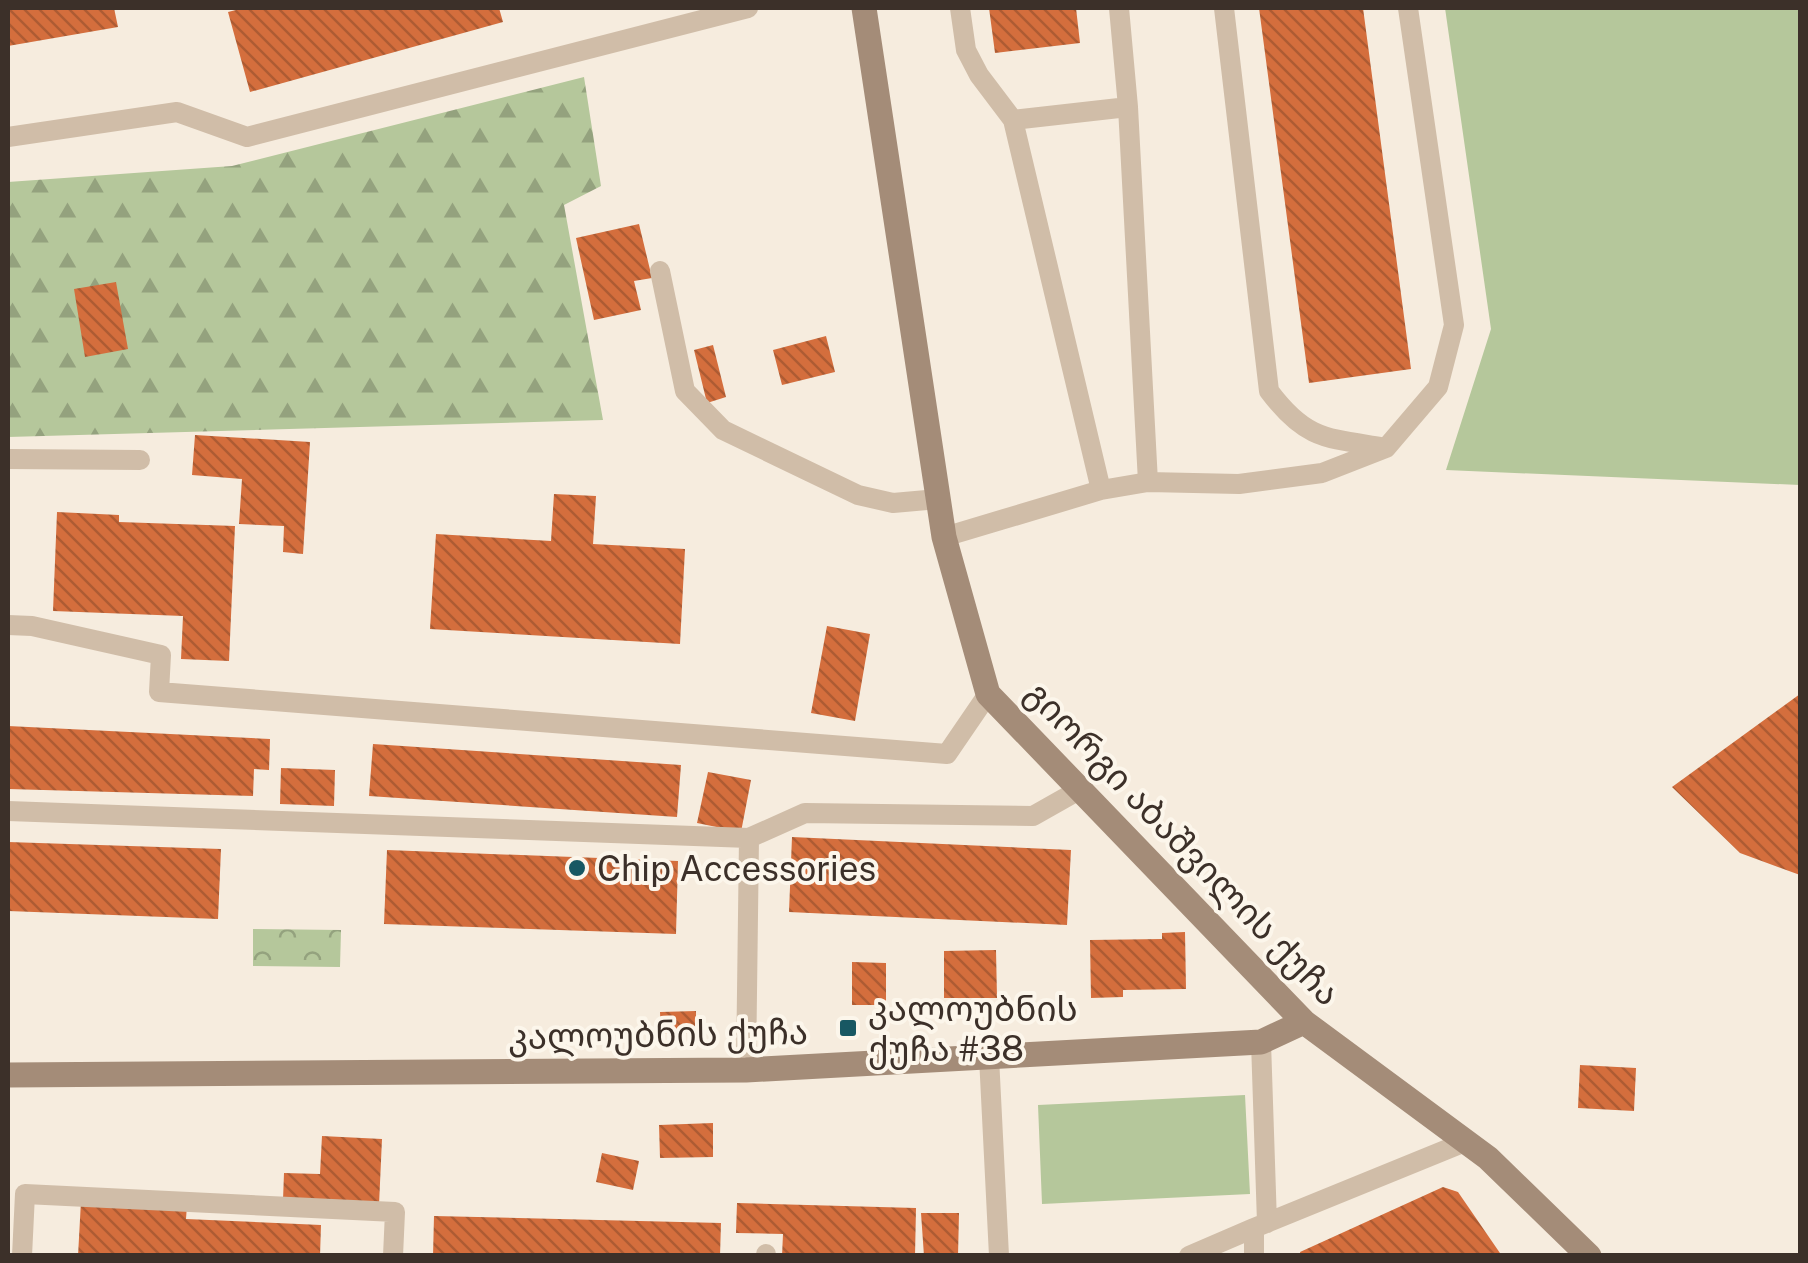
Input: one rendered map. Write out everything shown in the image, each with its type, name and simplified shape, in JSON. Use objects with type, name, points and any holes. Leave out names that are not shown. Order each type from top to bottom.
[{"type":"street","name":"გიორგი აბაშვილის ქუჩა","points":[[864,8],[944,536],[988,694],[1304,1022],[1488,1158],[1589,1256]]},
{"type":"street","name":"კალოუბნის ქუჩა","points":[[8,1075],[746,1070],[1260,1042],[1304,1022]]},
{"type":"lane","points":[[8,137],[178,112],[247,137],[748,8]]},
{"type":"lane","points":[[960,8],[966,50],[978,75],[1012,120],[1101,490]]},
{"type":"lane","points":[[1118,8],[1128,107],[1148,482]]},
{"type":"lane","points":[[1224,8],[1269,391],[1291,420],[1327,438],[1386,448]]},
{"type":"lane","points":[[944,536],[1101,490],[1148,482],[1238,484],[1322,473],[1386,448],[1438,387],[1454,325],[1408,8]]},
{"type":"lane","points":[[1012,120],[1128,107]]},
{"type":"lane","points":[[660,271],[685,391],[723,430],[858,495],[893,503],[938,498]]},
{"type":"lane","points":[[8,459],[140,460]]},
{"type":"lane","points":[[8,624],[160,655],[159,692],[948,754],[988,694]]},
{"type":"lane","points":[[8,810],[749,838],[806,814],[1033,816],[1079,790]]},
{"type":"lane","points":[[746,1070],[749,838]]},
{"type":"lane","points":[[1254,1256],[1260,1226],[1260,1042]]},
{"type":"lane","points":[[989,1057],[999,1256]]},
{"type":"lane","points":[[1189,1256],[1466,1142]]},
{"type":"lane","points":[[22,1256],[25,1194],[395,1212],[393,1256]]},
{"type":"green space","points":[[1445,8],[1800,8],[1800,485],[1446,470],[1491,329]]},
{"type":"green space","points":[[584,77],[601,186],[564,205],[603,420],[8,437],[8,182],[232,166]]},
{"type":"green space","points":[[253,929],[341,930],[340,967],[253,966]]},
{"type":"green space","points":[[1245,1095],[1250,1194],[1042,1204],[1038,1105]]},
{"type":"building","points":[[8,8],[114,8],[118,27],[8,46]]},
{"type":"building","points":[[244,8],[499,8],[503,22],[250,92],[228,12]]},
{"type":"building","points":[[989,8],[1076,8],[1080,43],[995,53]]},
{"type":"building","points":[[1259,8],[1363,8],[1411,369],[1309,383]]},
{"type":"building","points":[[639,224],[652,278],[634,281],[641,310],[594,320],[576,238]]},
{"type":"building","points":[[116,282],[128,349],[85,357],[74,289]]},
{"type":"building","points":[[826,336],[835,372],[782,385],[773,350]]},
{"type":"building","points":[[713,345],[726,397],[707,403],[694,350]]},
{"type":"building","points":[[195,435],[310,442],[303,554],[283,552],[284,526],[239,524],[242,479],[192,475]]},
{"type":"building","points":[[554,494],[596,496],[593,544],[685,549],[680,644],[430,629],[436,534],[551,541]]},
{"type":"building","points":[[57,512],[119,515],[119,522],[235,526],[229,661],[181,659],[183,616],[53,611]]},
{"type":"building","points":[[827,626],[870,634],[855,721],[811,713]]},
{"type":"building","points":[[1800,694],[1800,875],[1740,853],[1672,787]]},
{"type":"building","points":[[8,726],[270,739],[269,770],[254,769],[253,796],[8,789]]},
{"type":"building","points":[[373,744],[681,765],[677,817],[369,796]]},
{"type":"building","points":[[281,768],[335,770],[334,806],[280,804]]},
{"type":"building","points":[[708,772],[751,780],[741,832],[697,823]]},
{"type":"building","points":[[792,837],[1071,850],[1067,925],[789,912]]},
{"type":"building","points":[[8,842],[221,849],[218,919],[8,911]]},
{"type":"building","points":[[387,850],[678,861],[676,934],[384,924]]},
{"type":"building","points":[[1185,932],[1186,989],[1123,990],[1123,997],[1091,998],[1090,940],[1162,939],[1162,933]]},
{"type":"building","points":[[996,950],[997,998],[944,998],[944,951]]},
{"type":"building","points":[[852,962],[886,963],[886,1005],[852,1005]]},
{"type":"building","points":[[696,1011],[696,1033],[661,1034],[660,1012]]},
{"type":"building","points":[[1580,1065],[1636,1068],[1634,1111],[1578,1108]]},
{"type":"building","points":[[713,1123],[713,1157],[660,1158],[659,1125]]},
{"type":"building","points":[[322,1136],[382,1139],[379,1205],[283,1200],[284,1173],[320,1174]]},
{"type":"building","points":[[602,1153],[639,1161],[633,1190],[596,1182]]},
{"type":"building","points":[[1443,1187],[1458,1192],[1502,1256],[1301,1256],[1300,1252]]},
{"type":"building","points":[[81,1201],[187,1205],[186,1219],[321,1225],[320,1256],[78,1256]]},
{"type":"building","points":[[737,1203],[916,1208],[915,1256],[782,1256],[783,1234],[736,1233]]},
{"type":"building","points":[[921,1213],[959,1213],[958,1256],[924,1256]]},
{"type":"building","points":[[434,1216],[721,1223],[720,1256],[433,1256]]},
{"type":"place","name":"Chip Accessories","points":[[577,868]]},
{"type":"place","name":"კალოუბნის ქუჩა #38","points":[[848,1028]]}]
